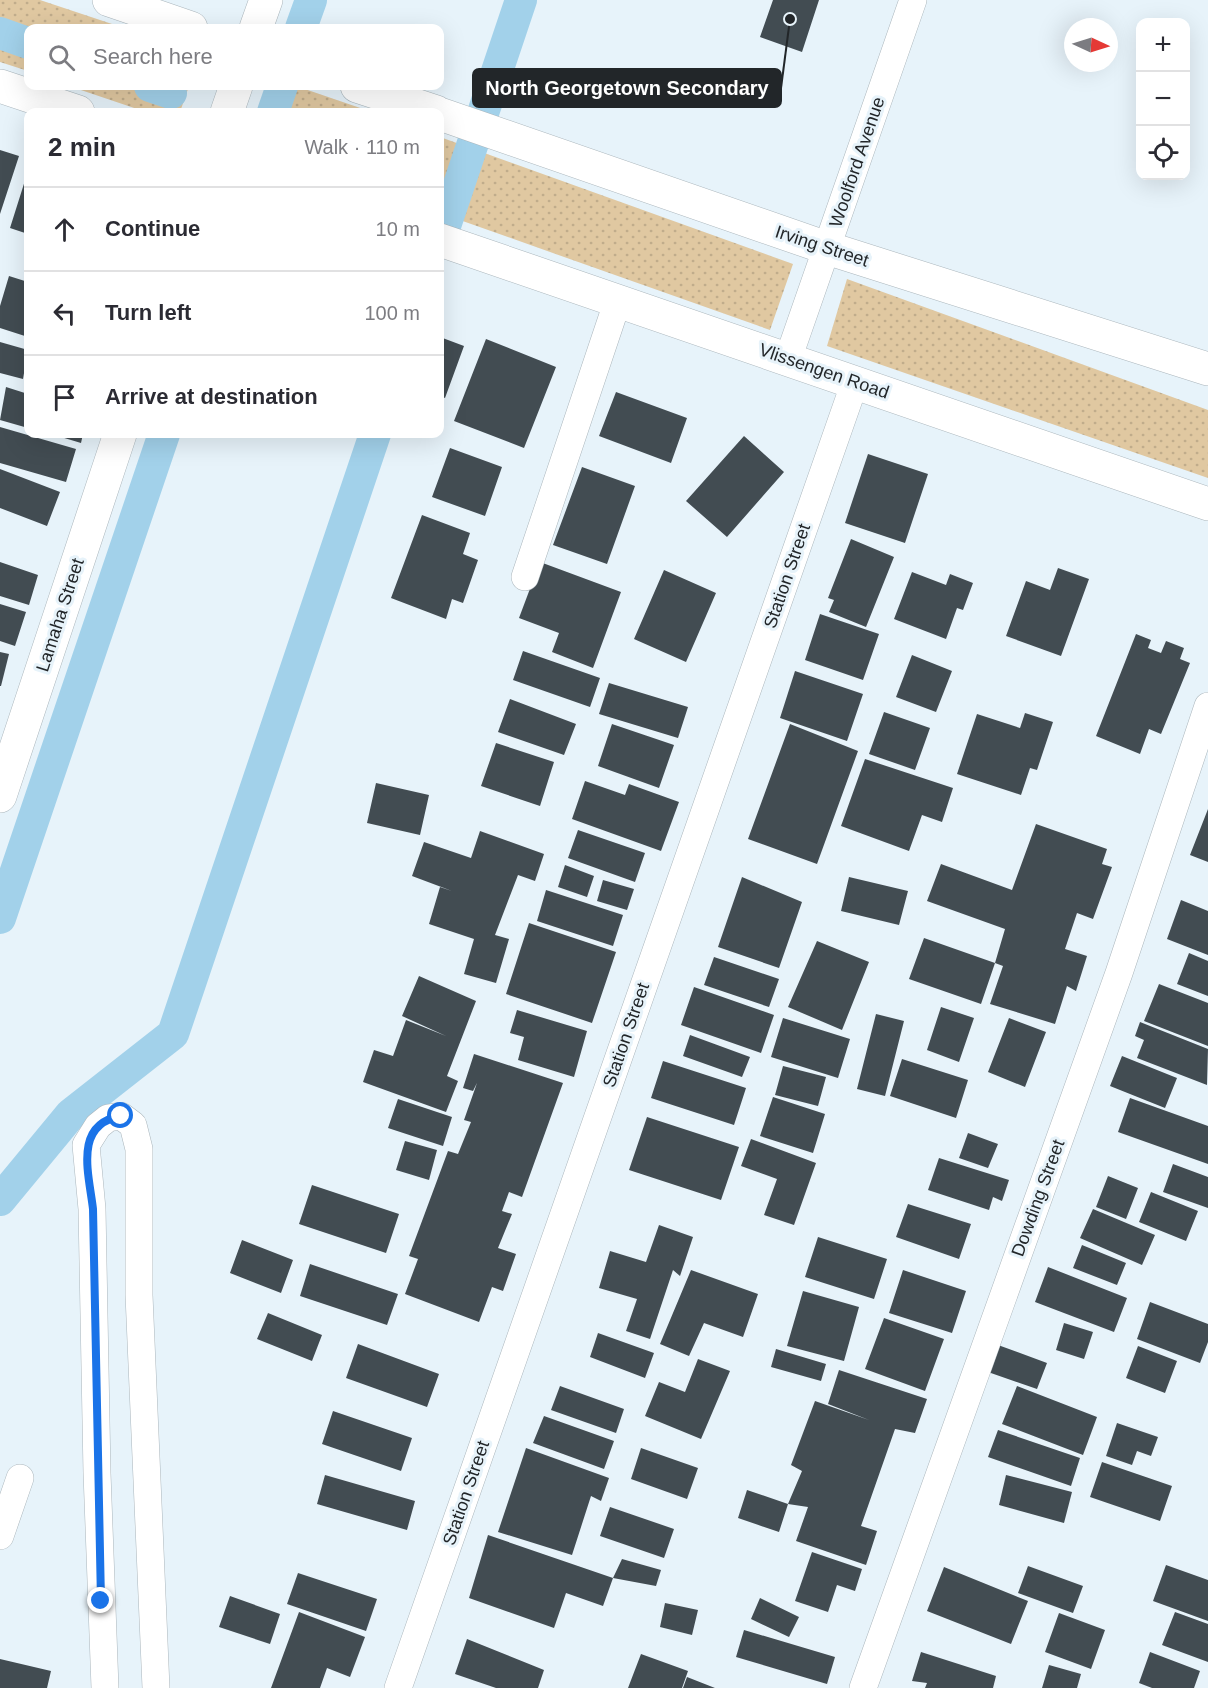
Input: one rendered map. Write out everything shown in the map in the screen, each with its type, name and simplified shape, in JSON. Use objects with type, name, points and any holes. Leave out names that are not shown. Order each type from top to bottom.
[{"type":"main road","points":[[109,0],[179,24]]},
{"type":"main road","points":[[257,24],[266,0]]},
{"type":"main road","points":[[0,86],[66,108]]},
{"type":"main road","points":[[228,108],[235,90]]},
{"type":"main road","name":"Irving Street","points":[[369,90],[422,108]]},
{"type":"main road","name":"Irving Street","points":[[444,115],[827,248],[1208,369]]},
{"type":"main road","name":"Vlissengen Road","points":[[444,241],[1208,504]]},
{"type":"main road","name":"Lamaha Street","points":[[0,796],[119,438]]},
{"type":"street","name":"Woolford Avenue","points":[[788,359],[913,0]]},
{"type":"street","points":[[525,577],[618,300]]},
{"type":"street","name":"Station Street","points":[[398,1688],[855,382]]},
{"type":"street","name":"Dowding Street","points":[[863,1688],[1119,973],[1208,706]]},
{"type":"street","points":[[105,1688],[97,1473],[93,1209],[86,1145],[98,1126],[108,1118],[121,1116],[133,1125],[139,1149],[139,1295],[156,1688]]},
{"type":"street","points":[[0,1536],[20,1478]]},
{"type":"shaded area","points":[[0,0],[40,0],[112,24],[24,24],[24,70],[0,62]]},
{"type":"shaded area","points":[[81,90],[188,90],[181,108],[134,108]]},
{"type":"shaded area","points":[[271,90],[308,90],[360,108],[265,108]]},
{"type":"shaded area","points":[[444,138],[793,264],[770,330],[444,214]]},
{"type":"shaded area","points":[[847,279],[1208,410],[1208,478],[827,346]]},
{"type":"building","points":[[773,0],[819,0],[802,52],[760,37]]},
{"type":"building","points":[[0,150],[19,156],[0,214]]},
{"type":"building","points":[[24,184],[24,233],[10,228]]},
{"type":"building","points":[[9,276],[24,281],[24,336],[0,328],[0,306]]},
{"type":"building","points":[[444,338],[464,346],[444,398]]},
{"type":"building","points":[[486,339],[556,367],[524,448],[454,421]]},
{"type":"building","points":[[0,342],[24,349],[23,379],[0,373]]},
{"type":"building","points":[[6,387],[24,393],[24,427],[0,420]]},
{"type":"building","points":[[616,392],[687,418],[671,463],[599,436]]},
{"type":"building","points":[[0,427],[24,434],[24,438],[38,438],[76,449],[66,482],[0,463]]},
{"type":"building","points":[[744,436],[784,472],[727,537],[686,501]]},
{"type":"building","points":[[64,438],[82,438],[81,443]]},
{"type":"building","points":[[450,448],[502,467],[485,516],[432,497]]},
{"type":"building","points":[[868,454],[928,474],[905,543],[845,523]]},
{"type":"building","points":[[582,467],[635,486],[607,564],[553,545]]},
{"type":"building","points":[[0,469],[60,492],[47,526],[0,508]]},
{"type":"building","points":[[422,515],[470,533],[463,554],[478,560],[463,603],[452,599],[446,619],[391,598]]},
{"type":"building","points":[[851,539],[894,557],[866,627],[829,612],[834,600],[828,598]]},
{"type":"building","points":[[0,562],[38,575],[29,605],[0,596]]},
{"type":"building","points":[[540,562],[621,592],[593,668],[552,652],[559,633],[519,618]]},
{"type":"building","points":[[1058,568],[1089,579],[1061,656],[1006,636],[1026,581],[1050,590]]},
{"type":"building","points":[[664,570],[716,593],[686,662],[634,639]]},
{"type":"building","points":[[912,572],[946,585],[950,574],[973,583],[963,610],[957,608],[946,639],[894,619]]},
{"type":"building","points":[[0,604],[26,612],[15,646],[0,641]]},
{"type":"building","points":[[820,614],[879,634],[863,680],[805,660]]},
{"type":"building","points":[[1136,634],[1151,640],[1148,648],[1161,653],[1166,641],[1184,648],[1180,659],[1190,663],[1161,734],[1149,729],[1140,754],[1096,736]]},
{"type":"building","points":[[523,651],[600,678],[590,707],[513,680]]},
{"type":"building","points":[[0,652],[9,654],[1,686],[0,686]]},
{"type":"building","points":[[912,655],[952,671],[936,712],[896,697]]},
{"type":"building","points":[[795,671],[863,694],[847,741],[780,718]]},
{"type":"building","points":[[609,683],[688,707],[678,738],[599,714]]},
{"type":"building","points":[[510,699],[576,724],[564,755],[498,732]]},
{"type":"building","points":[[884,712],[930,728],[915,770],[869,754]]},
{"type":"building","points":[[1025,713],[1053,722],[1037,770],[1030,768],[1021,795],[957,774],[977,714],[1020,728]]},
{"type":"building","points":[[612,724],[674,745],[659,788],[598,766]]},
{"type":"building","points":[[790,724],[858,751],[817,864],[748,839]]},
{"type":"building","points":[[496,743],[554,762],[540,806],[481,786]]},
{"type":"building","points":[[865,759],[953,788],[942,822],[922,815],[909,851],[841,826]]},
{"type":"building","points":[[585,781],[625,795],[629,784],[679,802],[661,851],[572,819]]},
{"type":"building","points":[[376,783],[429,795],[420,835],[367,823]]},
{"type":"building","points":[[1208,809],[1208,862],[1190,855]]},
{"type":"building","points":[[1036,824],[1107,849],[1102,864],[1112,867],[1093,919],[1077,913],[1065,949],[1087,956],[1076,991],[1067,986],[1055,1024],[990,1004],[1003,966],[995,963],[1005,929],[927,901],[941,864],[1012,890]]},
{"type":"building","points":[[578,830],[645,853],[635,882],[568,858]]},
{"type":"building","points":[[480,831],[544,854],[535,881],[518,875],[495,935],[509,939],[496,983],[464,974],[474,939],[429,924],[440,887],[452,891],[412,876],[424,842],[471,858]]},
{"type":"building","points":[[565,865],[594,876],[587,897],[558,887]]},
{"type":"building","points":[[742,877],[802,902],[779,968],[718,947]]},
{"type":"building","points":[[849,877],[908,891],[899,925],[841,911]]},
{"type":"building","points":[[603,880],[634,889],[627,910],[597,901]]},
{"type":"building","points":[[546,890],[623,915],[613,946],[537,921]]},
{"type":"building","points":[[1181,900],[1208,911],[1208,955],[1167,939]]},
{"type":"building","points":[[529,923],[616,952],[592,1023],[506,994]]},
{"type":"building","points":[[924,938],[995,963],[981,1004],[909,979]]},
{"type":"building","points":[[817,941],[869,962],[842,1030],[788,1007]]},
{"type":"building","points":[[1189,953],[1208,961],[1208,996],[1177,984]]},
{"type":"building","points":[[714,957],[779,979],[769,1007],[704,985]]},
{"type":"building","points":[[419,976],[476,1001],[447,1076],[458,1081],[446,1112],[363,1082],[374,1050],[393,1056],[406,1020],[446,1036],[402,1016]]},
{"type":"building","points":[[1159,984],[1208,1003],[1208,1046],[1144,1021]]},
{"type":"building","points":[[694,987],[774,1015],[761,1053],[681,1025]]},
{"type":"building","points":[[941,1007],[974,1018],[959,1062],[927,1050]]},
{"type":"building","points":[[517,1010],[587,1031],[574,1077],[518,1060],[524,1037],[510,1033]]},
{"type":"building","points":[[876,1014],[904,1021],[885,1096],[857,1089]]},
{"type":"building","points":[[783,1018],[850,1039],[838,1078],[771,1057]]},
{"type":"building","points":[[1009,1018],[1046,1032],[1025,1087],[988,1072]]},
{"type":"building","points":[[1140,1022],[1208,1049],[1207,1085],[1137,1058],[1144,1040],[1135,1036]]},
{"type":"building","points":[[690,1035],[750,1057],[742,1077],[683,1056]]},
{"type":"building","points":[[474,1054],[563,1083],[522,1197],[509,1192],[502,1211],[512,1214],[498,1248],[516,1254],[503,1291],[492,1287],[479,1322],[405,1294],[418,1259],[409,1256],[448,1151],[458,1154],[471,1122],[464,1120],[477,1083],[473,1091],[463,1088]]},
{"type":"building","points":[[1122,1056],[1177,1078],[1165,1108],[1110,1086]]},
{"type":"building","points":[[902,1059],[968,1080],[956,1118],[890,1096]]},
{"type":"building","points":[[663,1061],[746,1088],[734,1125],[651,1098]]},
{"type":"building","points":[[783,1066],[826,1077],[818,1106],[775,1095]]},
{"type":"building","points":[[773,1097],[825,1114],[813,1153],[760,1136]]},
{"type":"building","points":[[1130,1098],[1208,1126],[1208,1164],[1118,1132]]},
{"type":"building","points":[[398,1099],[452,1117],[443,1146],[388,1128]]},
{"type":"building","points":[[647,1117],[739,1147],[721,1200],[629,1170]]},
{"type":"building","points":[[968,1133],[998,1144],[988,1168],[959,1158]]},
{"type":"building","points":[[751,1139],[816,1163],[794,1225],[764,1215],[777,1179],[741,1166]]},
{"type":"building","points":[[405,1141],[437,1150],[429,1180],[396,1170]]},
{"type":"building","points":[[939,1158],[1009,1180],[1002,1201],[993,1197],[989,1210],[928,1190]]},
{"type":"building","points":[[1173,1164],[1208,1177],[1208,1208],[1163,1192]]},
{"type":"building","points":[[1108,1176],[1138,1188],[1126,1219],[1096,1207]]},
{"type":"building","points":[[312,1185],[399,1214],[386,1253],[299,1224]]},
{"type":"building","points":[[1151,1192],[1198,1211],[1186,1241],[1139,1222]]},
{"type":"building","points":[[908,1204],[971,1224],[959,1259],[896,1237]]},
{"type":"building","points":[[1093,1209],[1155,1235],[1142,1265],[1080,1238]]},
{"type":"building","points":[[659,1225],[693,1237],[680,1276],[673,1270],[650,1339],[626,1331],[637,1299],[599,1288],[610,1251],[646,1262]]},
{"type":"building","points":[[818,1237],[887,1259],[874,1299],[805,1277]]},
{"type":"building","points":[[242,1240],[293,1260],[281,1293],[230,1273]]},
{"type":"building","points":[[1082,1245],[1126,1263],[1117,1285],[1073,1268]]},
{"type":"building","points":[[310,1264],[398,1294],[387,1325],[300,1296]]},
{"type":"building","points":[[1048,1267],[1127,1298],[1114,1332],[1035,1302]]},
{"type":"building","points":[[691,1270],[758,1294],[743,1337],[704,1323],[689,1356],[660,1344]]},
{"type":"building","points":[[903,1270],[966,1291],[952,1333],[889,1313]]},
{"type":"building","points":[[803,1291],[859,1307],[844,1361],[787,1346]]},
{"type":"building","points":[[1150,1302],[1208,1324],[1208,1342],[1200,1363],[1137,1339]]},
{"type":"building","points":[[268,1313],[322,1335],[312,1361],[257,1339]]},
{"type":"building","points":[[884,1318],[944,1339],[925,1391],[865,1369]]},
{"type":"building","points":[[1064,1323],[1093,1332],[1084,1359],[1056,1350]]},
{"type":"building","points":[[598,1333],[654,1353],[645,1378],[590,1357]]},
{"type":"building","points":[[358,1344],[439,1374],[427,1407],[346,1378]]},
{"type":"building","points":[[998,1345],[1047,1363],[1037,1389],[988,1372]]},
{"type":"building","points":[[1138,1346],[1177,1361],[1165,1393],[1126,1378]]},
{"type":"building","points":[[776,1349],[826,1364],[821,1381],[771,1367]]},
{"type":"building","points":[[698,1359],[730,1371],[701,1439],[645,1416],[659,1382],[685,1392]]},
{"type":"building","points":[[839,1370],[927,1399],[915,1433],[895,1429],[861,1526],[877,1531],[866,1565],[796,1541],[808,1507],[788,1504],[802,1471],[791,1465],[815,1401],[869,1420],[828,1404]]},
{"type":"building","points":[[560,1386],[624,1409],[616,1433],[551,1410]]},
{"type":"building","points":[[1017,1386],[1097,1417],[1083,1455],[1002,1424]]},
{"type":"building","points":[[333,1411],[412,1438],[401,1471],[322,1444]]},
{"type":"building","points":[[544,1416],[614,1441],[604,1469],[533,1443]]},
{"type":"building","points":[[1117,1423],[1158,1437],[1151,1456],[1137,1451],[1132,1465],[1106,1456]]},
{"type":"building","points":[[998,1430],[1080,1458],[1071,1486],[988,1457]]},
{"type":"building","points":[[526,1448],[609,1478],[601,1501],[591,1496],[572,1555],[498,1532]]},
{"type":"building","points":[[641,1448],[698,1468],[687,1499],[631,1479]]},
{"type":"building","points":[[1102,1462],[1172,1486],[1160,1521],[1090,1497]]},
{"type":"building","points":[[325,1475],[415,1501],[407,1530],[317,1504]]},
{"type":"building","points":[[1006,1475],[1072,1492],[1064,1523],[999,1505]]},
{"type":"building","points":[[747,1490],[788,1504],[779,1532],[738,1518]]},
{"type":"building","points":[[610,1507],[674,1529],[664,1558],[600,1536]]},
{"type":"building","points":[[488,1535],[613,1578],[603,1606],[566,1593],[554,1628],[469,1598]]},
{"type":"building","points":[[812,1552],[862,1569],[855,1591],[837,1585],[828,1612],[795,1601]]},
{"type":"building","points":[[622,1559],[661,1570],[656,1586],[613,1578]]},
{"type":"building","points":[[1166,1565],[1208,1580],[1208,1621],[1153,1601]]},
{"type":"building","points":[[1028,1566],[1083,1586],[1073,1613],[1018,1593]]},
{"type":"building","points":[[944,1567],[1028,1601],[1011,1644],[927,1611]]},
{"type":"building","points":[[298,1573],[377,1599],[366,1631],[287,1604]]},
{"type":"building","points":[[230,1596],[280,1614],[270,1644],[219,1627]]},
{"type":"building","points":[[760,1598],[799,1617],[789,1637],[751,1619]]},
{"type":"building","points":[[665,1603],[698,1610],[692,1635],[660,1627]]},
{"type":"building","points":[[299,1612],[365,1637],[350,1677],[327,1668],[320,1688],[271,1688]]},
{"type":"building","points":[[1175,1612],[1208,1624],[1208,1662],[1162,1645]]},
{"type":"building","points":[[1059,1613],[1105,1630],[1091,1669],[1045,1652]]},
{"type":"building","points":[[744,1630],[835,1657],[827,1684],[736,1657]]},
{"type":"building","points":[[467,1639],[544,1670],[538,1688],[496,1688],[455,1674]]},
{"type":"building","points":[[921,1652],[996,1676],[993,1688],[925,1688],[927,1683],[912,1681]]},
{"type":"building","points":[[1150,1652],[1200,1671],[1194,1688],[1152,1688],[1139,1683]]},
{"type":"building","points":[[641,1654],[688,1671],[682,1688],[628,1688]]},
{"type":"building","points":[[0,1659],[51,1671],[47,1688],[0,1688]]},
{"type":"building","points":[[1049,1665],[1081,1674],[1077,1688],[1042,1688]]},
{"type":"building","points":[[687,1677],[715,1688],[683,1688]]},
{"type":"waterway","points":[[302,24],[311,0]]},
{"type":"waterway","points":[[444,229],[521,0]]},
{"type":"waterway","points":[[0,33],[24,42]]},
{"type":"waterway","points":[[162,90],[171,93]]},
{"type":"waterway","points":[[274,108],[281,90]]},
{"type":"waterway","points":[[0,918],[163,438]]},
{"type":"waterway","points":[[0,1200],[71,1114],[173,1034],[374,438]]},
{"type":"place","name":"North Georgetown Secondary","points":[[790,19]]},
{"type":"route","points":[[101,1601],[93,1209],[86,1145],[98,1126],[108,1118],[121,1116]]}]
